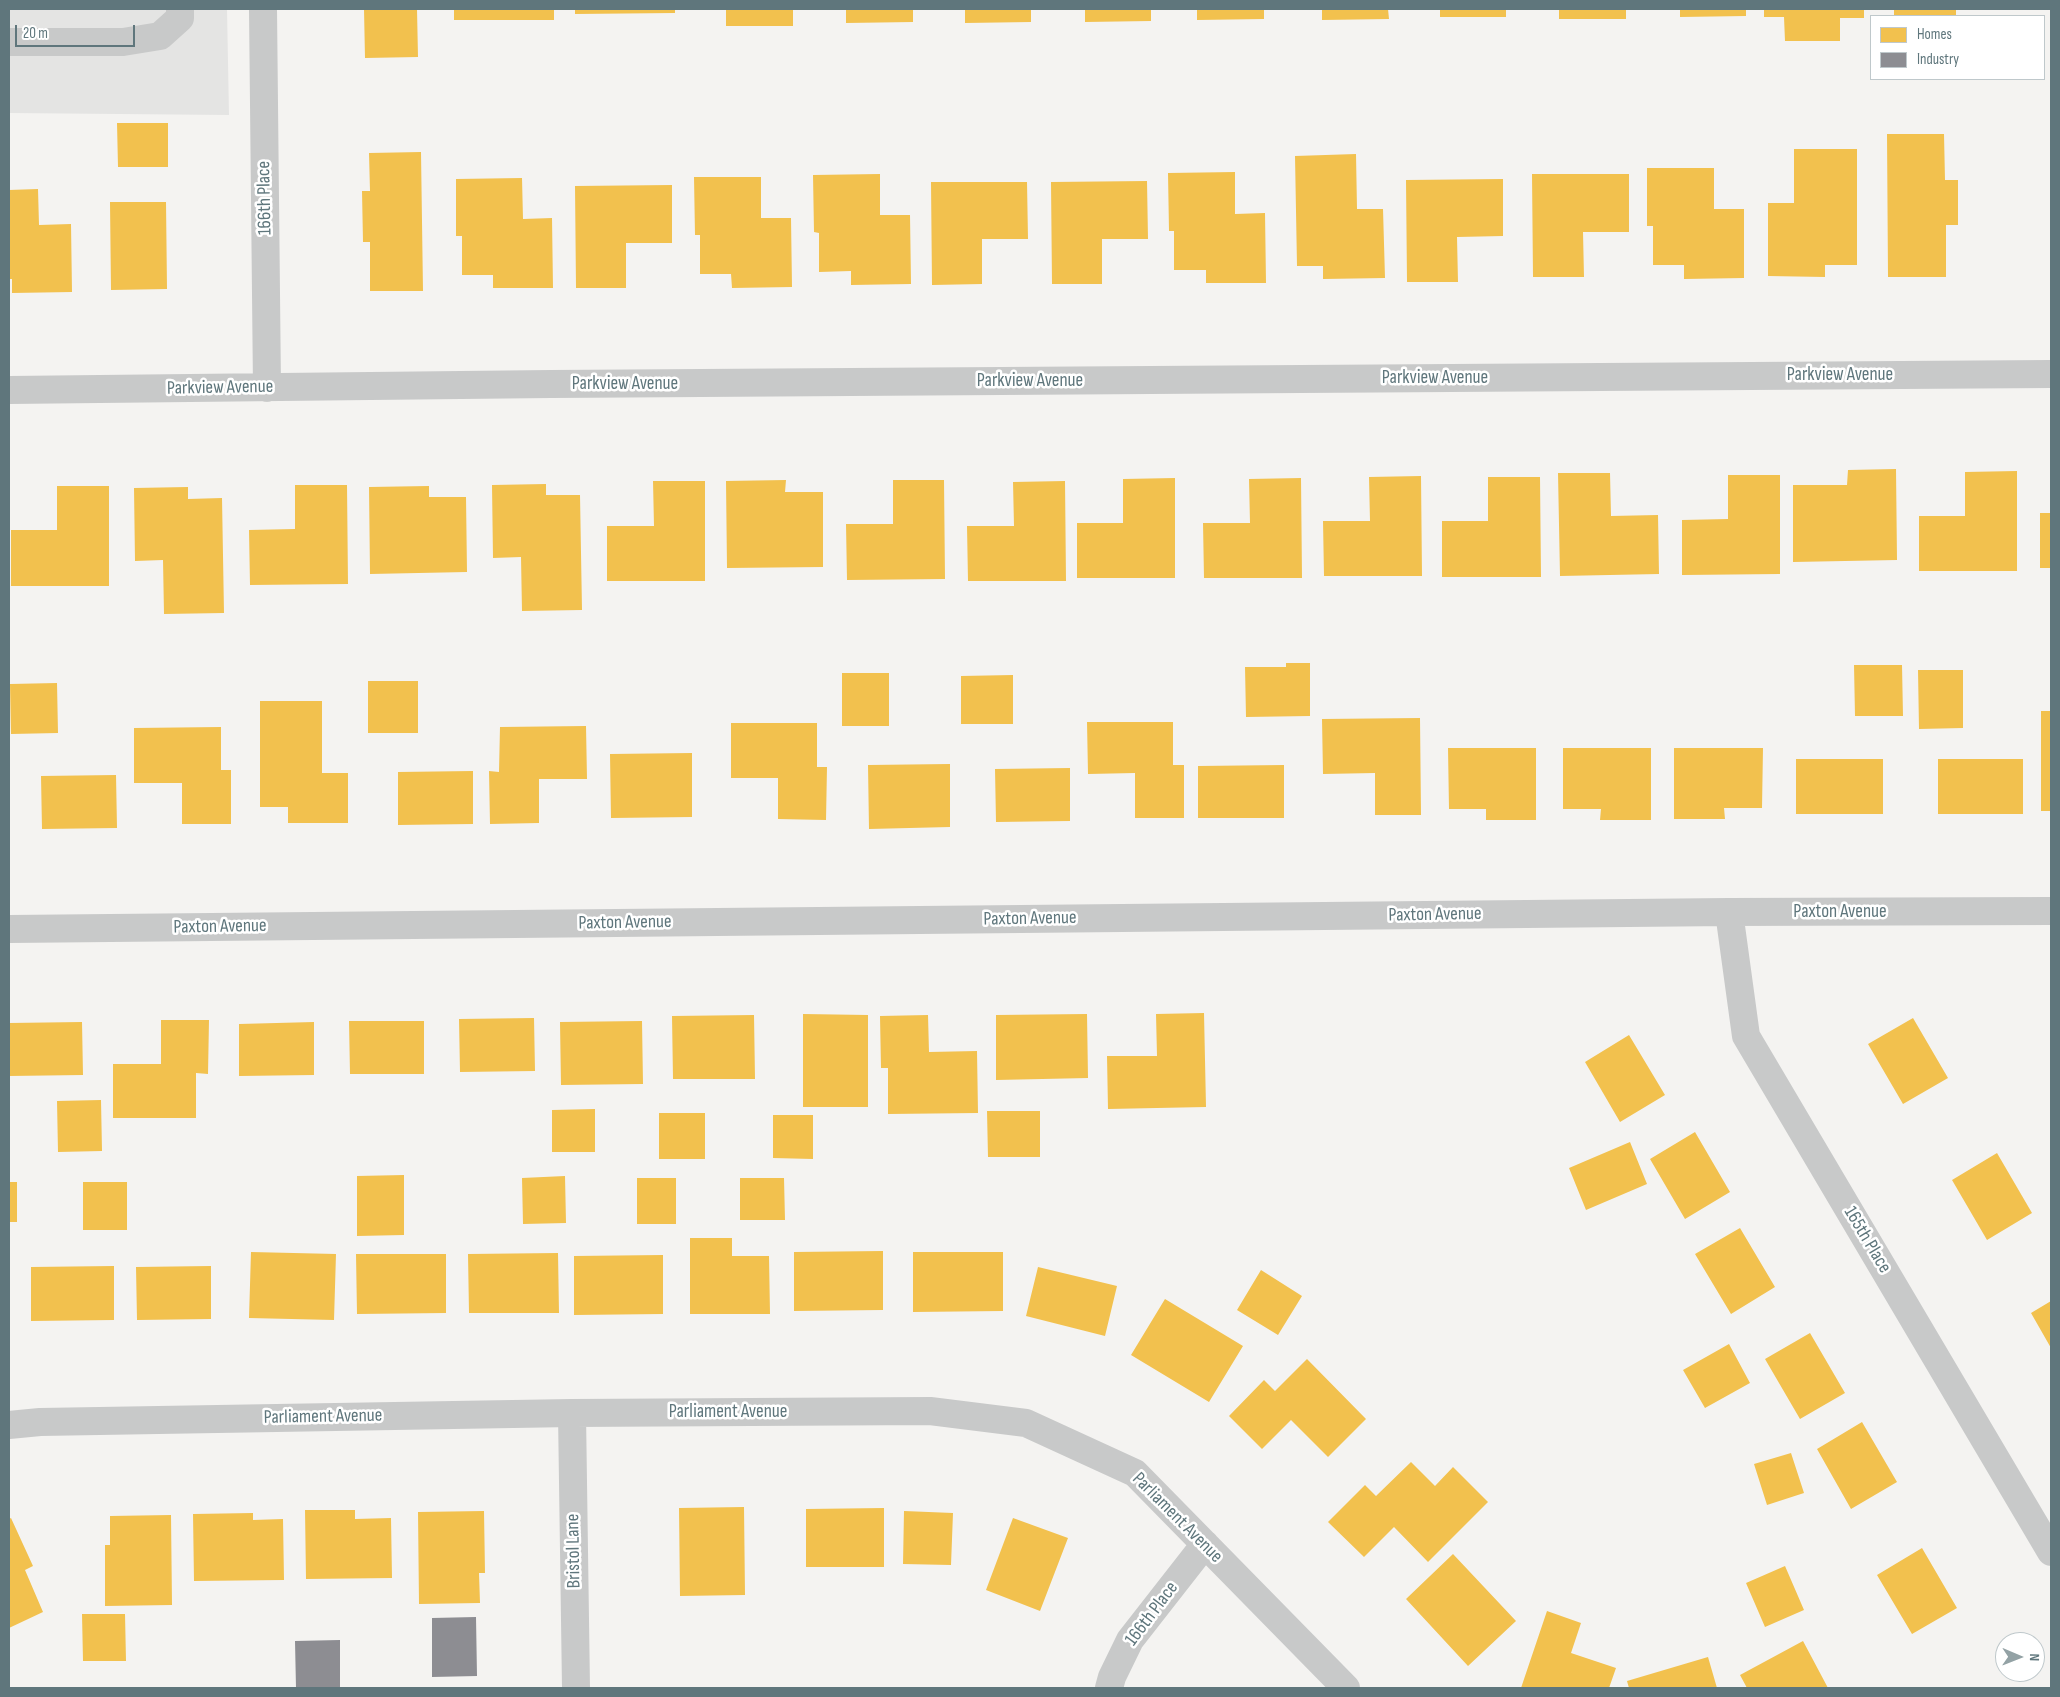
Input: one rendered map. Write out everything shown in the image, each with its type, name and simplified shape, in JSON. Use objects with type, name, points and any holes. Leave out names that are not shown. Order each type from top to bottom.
[{"type":"street","points":[[9,42],[123,42],[160,36],[180,18],[180,9]]},
{"type":"street","name":"166th Place","points":[[262,9],[267,388]]},
{"type":"street","name":"Parkview Avenue","points":[[9,390],[2051,374]]},
{"type":"street","name":"Paxton Avenue","points":[[9,929],[1729,912],[2051,911]]},
{"type":"street","name":"165th Place","points":[[1729,912],[1746,1036],[2051,1552]]},
{"type":"street","name":"Parliament Avenue","points":[[9,1425],[40,1422],[572,1413],[930,1411],[1026,1423],[1135,1473],[1346,1688]]},
{"type":"street","name":"Bristol Lane","points":[[572,1413],[576,1688]]},
{"type":"street","name":"166th Place","points":[[1109,1688],[1112,1677],[1130,1640],[1205,1544]]},
{"type":"shaded area","points":[[9,9],[227,9],[229,115],[9,113]]},
{"type":"building: Homes","points":[[364,9],[417,9],[418,57],[365,58]]},
{"type":"building: Homes","points":[[454,9],[554,9],[554,20],[454,20]]},
{"type":"building: Homes","points":[[575,9],[675,9],[675,13],[575,14]]},
{"type":"building: Homes","points":[[726,9],[793,9],[793,26],[726,26]]},
{"type":"building: Homes","points":[[846,9],[913,9],[913,22],[846,23]]},
{"type":"building: Homes","points":[[965,9],[1031,9],[1031,22],[965,23]]},
{"type":"building: Homes","points":[[1085,9],[1151,9],[1151,21],[1085,22]]},
{"type":"building: Homes","points":[[1197,9],[1264,9],[1264,19],[1197,20]]},
{"type":"building: Homes","points":[[1322,9],[1388,9],[1389,19],[1322,20]]},
{"type":"building: Homes","points":[[1440,9],[1506,9],[1506,17],[1440,17]]},
{"type":"building: Homes","points":[[1559,9],[1626,9],[1626,19],[1559,19]]},
{"type":"building: Homes","points":[[1680,9],[1746,9],[1746,16],[1680,17]]},
{"type":"building: Homes","points":[[1764,9],[1864,9],[1864,18],[1840,18],[1840,41],[1785,41],[1784,17],[1764,17]]},
{"type":"building: Homes","points":[[1894,9],[1956,9],[1956,15],[1894,15]]},
{"type":"building: Homes","points":[[117,123],[168,123],[168,167],[118,167]]},
{"type":"building: Homes","points":[[1887,134],[1944,134],[1945,180],[1958,180],[1958,225],[1946,225],[1946,277],[1888,277]]},
{"type":"building: Homes","points":[[1794,149],[1857,149],[1857,265],[1825,265],[1825,277],[1768,276],[1768,203],[1794,203]]},
{"type":"building: Homes","points":[[421,152],[423,291],[370,291],[370,242],[363,242],[362,191],[370,191],[369,153]]},
{"type":"building: Homes","points":[[1356,154],[1357,209],[1383,209],[1385,278],[1323,279],[1323,266],[1297,266],[1295,156]]},
{"type":"building: Homes","points":[[1647,168],[1714,168],[1714,209],[1744,209],[1744,278],[1684,279],[1684,265],[1653,265],[1653,226],[1647,226]]},
{"type":"building: Homes","points":[[1235,172],[1235,214],[1265,213],[1266,283],[1206,283],[1206,270],[1174,270],[1174,231],[1169,231],[1168,173]]},
{"type":"building: Homes","points":[[880,174],[880,215],[910,215],[911,284],[851,285],[851,271],[819,272],[819,233],[814,232],[813,175]]},
{"type":"building: Homes","points":[[1532,174],[1629,174],[1629,232],[1583,232],[1584,277],[1533,277]]},
{"type":"building: Homes","points":[[694,177],[761,177],[761,218],[791,218],[792,287],[732,288],[731,274],[700,274],[700,235],[695,235]]},
{"type":"building: Homes","points":[[522,178],[523,219],[552,218],[553,288],[493,288],[493,275],[462,275],[462,236],[456,236],[456,179]]},
{"type":"building: Homes","points":[[1503,179],[1503,236],[1457,237],[1458,282],[1407,282],[1406,180]]},
{"type":"building: Homes","points":[[1147,181],[1148,239],[1102,239],[1102,284],[1052,284],[1051,182]]},
{"type":"building: Homes","points":[[931,182],[1027,182],[1028,239],[982,239],[982,284],[932,285]]},
{"type":"building: Homes","points":[[672,185],[672,243],[626,243],[626,288],[576,288],[575,186]]},
{"type":"building: Homes","points":[[38,189],[39,225],[71,224],[72,292],[12,293],[12,279],[9,279],[9,190]]},
{"type":"building: Homes","points":[[110,202],[166,202],[167,289],[111,290]]},
{"type":"building: Homes","points":[[1896,469],[1897,560],[1793,562],[1793,485],[1847,485],[1848,470]]},
{"type":"building: Homes","points":[[2017,471],[2017,571],[1919,571],[1919,516],[1965,516],[1965,472]]},
{"type":"building: Homes","points":[[1558,473],[1610,473],[1611,516],[1658,515],[1659,574],[1560,576]]},
{"type":"building: Homes","points":[[1728,475],[1780,475],[1780,574],[1682,575],[1682,520],[1728,519]]},
{"type":"building: Homes","points":[[1421,476],[1422,576],[1324,576],[1323,521],[1370,521],[1369,477]]},
{"type":"building: Homes","points":[[1488,477],[1540,477],[1541,577],[1442,577],[1442,521],[1488,521]]},
{"type":"building: Homes","points":[[1175,478],[1175,578],[1077,578],[1077,523],[1123,523],[1123,479]]},
{"type":"building: Homes","points":[[1301,478],[1302,578],[1204,578],[1203,523],[1250,523],[1249,479]]},
{"type":"building: Homes","points":[[786,480],[785,492],[823,492],[823,567],[727,568],[726,481]]},
{"type":"building: Homes","points":[[893,480],[944,480],[945,579],[847,580],[846,524],[893,524]]},
{"type":"building: Homes","points":[[653,481],[705,481],[705,581],[607,581],[607,526],[654,526]]},
{"type":"building: Homes","points":[[1065,481],[1066,581],[968,581],[967,526],[1014,526],[1013,482]]},
{"type":"building: Homes","points":[[546,484],[546,495],[580,495],[582,610],[522,611],[521,557],[493,558],[492,485]]},
{"type":"building: Homes","points":[[295,485],[347,485],[348,584],[250,585],[249,530],[295,529]]},
{"type":"building: Homes","points":[[57,486],[109,486],[109,586],[11,586],[11,530],[57,530]]},
{"type":"building: Homes","points":[[429,486],[429,497],[466,497],[467,572],[370,574],[369,487]]},
{"type":"building: Homes","points":[[188,487],[188,499],[222,498],[224,613],[164,614],[163,560],[135,561],[134,488]]},
{"type":"building: Homes","points":[[2040,513],[2051,513],[2051,568],[2040,568]]},
{"type":"building: Homes","points":[[1286,663],[1310,663],[1310,716],[1246,717],[1245,667],[1286,667]]},
{"type":"building: Homes","points":[[1854,665],[1902,665],[1903,716],[1855,716]]},
{"type":"building: Homes","points":[[1918,670],[1963,670],[1963,728],[1919,729]]},
{"type":"building: Homes","points":[[842,673],[889,673],[889,726],[842,726]]},
{"type":"building: Homes","points":[[1013,675],[1013,724],[961,724],[961,676]]},
{"type":"building: Homes","points":[[368,681],[418,681],[418,733],[368,733]]},
{"type":"building: Homes","points":[[57,683],[58,733],[11,734],[10,684]]},
{"type":"building: Homes","points":[[260,701],[322,701],[322,773],[348,773],[348,823],[288,823],[288,807],[260,807]]},
{"type":"building: Homes","points":[[2041,711],[2051,711],[2051,811],[2041,811]]},
{"type":"building: Homes","points":[[1420,718],[1421,815],[1375,815],[1375,773],[1323,774],[1322,719]]},
{"type":"building: Homes","points":[[1087,722],[1173,722],[1173,765],[1184,765],[1184,818],[1135,818],[1135,773],[1088,774]]},
{"type":"building: Homes","points":[[731,723],[817,723],[817,767],[827,767],[826,820],[778,819],[778,778],[731,778]]},
{"type":"building: Homes","points":[[586,726],[587,779],[539,779],[539,823],[490,824],[489,771],[499,772],[500,727]]},
{"type":"building: Homes","points":[[221,727],[221,770],[231,770],[231,824],[182,824],[182,783],[134,783],[134,728]]},
{"type":"building: Homes","points":[[1448,748],[1536,748],[1536,820],[1486,820],[1486,809],[1449,809]]},
{"type":"building: Homes","points":[[1563,748],[1651,748],[1651,820],[1600,820],[1601,809],[1563,809]]},
{"type":"building: Homes","points":[[1674,748],[1763,748],[1762,808],[1724,808],[1725,819],[1674,819]]},
{"type":"building: Homes","points":[[692,753],[692,817],[611,818],[610,754]]},
{"type":"building: Homes","points":[[1796,759],[1883,759],[1883,814],[1796,814]]},
{"type":"building: Homes","points":[[1938,759],[2023,759],[2023,814],[1938,814]]},
{"type":"building: Homes","points":[[950,764],[950,827],[869,829],[868,765]]},
{"type":"building: Homes","points":[[1284,765],[1284,818],[1198,818],[1198,766]]},
{"type":"building: Homes","points":[[1070,768],[1070,821],[996,822],[995,769]]},
{"type":"building: Homes","points":[[473,771],[473,824],[398,825],[398,772]]},
{"type":"building: Homes","points":[[116,775],[117,828],[42,829],[41,776]]},
{"type":"building: Homes","points":[[1204,1013],[1206,1107],[1108,1109],[1107,1056],[1157,1056],[1156,1014]]},
{"type":"building: Homes","points":[[803,1014],[868,1015],[868,1107],[803,1107]]},
{"type":"building: Homes","points":[[1087,1014],[1088,1078],[996,1080],[996,1015]]},
{"type":"building: Homes","points":[[754,1015],[755,1079],[673,1079],[672,1016]]},
{"type":"building: Homes","points":[[928,1015],[929,1052],[977,1051],[978,1113],[888,1114],[888,1068],[881,1068],[880,1016]]},
{"type":"building: Homes","points":[[534,1018],[535,1071],[460,1072],[459,1019]]},
{"type":"building: Homes","points":[[1913,1018],[1948,1078],[1903,1104],[1868,1044]]},
{"type":"building: Homes","points":[[161,1020],[209,1020],[208,1074],[196,1073],[196,1118],[113,1118],[113,1064],[161,1064]]},
{"type":"building: Homes","points":[[349,1021],[424,1021],[424,1074],[350,1074]]},
{"type":"building: Homes","points":[[642,1021],[643,1084],[561,1085],[560,1022]]},
{"type":"building: Homes","points":[[82,1022],[83,1075],[9,1076],[9,1023]]},
{"type":"building: Homes","points":[[314,1022],[314,1075],[239,1076],[239,1024]]},
{"type":"building: Homes","points":[[1629,1035],[1665,1095],[1620,1122],[1585,1062]]},
{"type":"building: Homes","points":[[101,1100],[102,1151],[58,1152],[57,1101]]},
{"type":"building: Homes","points":[[595,1109],[595,1152],[552,1152],[552,1110]]},
{"type":"building: Homes","points":[[987,1111],[1040,1111],[1040,1157],[988,1157]]},
{"type":"building: Homes","points":[[659,1113],[705,1113],[705,1159],[659,1159]]},
{"type":"building: Homes","points":[[773,1115],[813,1115],[813,1159],[773,1158]]},
{"type":"building: Homes","points":[[1695,1132],[1730,1192],[1685,1219],[1650,1159]]},
{"type":"building: Homes","points":[[1630,1142],[1647,1184],[1586,1210],[1569,1168]]},
{"type":"building: Homes","points":[[1997,1153],[2032,1213],[1987,1240],[1952,1180]]},
{"type":"building: Homes","points":[[404,1175],[404,1235],[357,1236],[357,1176]]},
{"type":"building: Homes","points":[[565,1176],[566,1223],[523,1224],[522,1178]]},
{"type":"building: Homes","points":[[637,1178],[676,1178],[676,1224],[637,1224]]},
{"type":"building: Homes","points":[[740,1178],[784,1178],[785,1220],[740,1220]]},
{"type":"building: Homes","points":[[9,1182],[17,1182],[17,1222],[9,1222]]},
{"type":"building: Homes","points":[[83,1182],[127,1182],[127,1230],[83,1230]]},
{"type":"building: Homes","points":[[1740,1228],[1775,1287],[1731,1314],[1695,1254]]},
{"type":"building: Homes","points":[[690,1238],[732,1238],[732,1256],[769,1256],[770,1314],[690,1314]]},
{"type":"building: Homes","points":[[883,1251],[883,1310],[794,1311],[794,1252]]},
{"type":"building: Homes","points":[[251,1252],[336,1254],[334,1320],[249,1318]]},
{"type":"building: Homes","points":[[913,1252],[1003,1252],[1003,1311],[913,1312]]},
{"type":"building: Homes","points":[[558,1253],[559,1313],[469,1313],[468,1254]]},
{"type":"building: Homes","points":[[356,1254],[446,1254],[446,1313],[357,1314]]},
{"type":"building: Homes","points":[[663,1255],[663,1314],[574,1315],[574,1256]]},
{"type":"building: Homes","points":[[114,1266],[114,1320],[31,1321],[31,1267]]},
{"type":"building: Homes","points":[[211,1266],[211,1319],[137,1320],[136,1267]]},
{"type":"building: Homes","points":[[1038,1267],[1117,1286],[1105,1336],[1026,1316]]},
{"type":"building: Homes","points":[[1261,1270],[1302,1296],[1278,1335],[1237,1310]]},
{"type":"building: Homes","points":[[1165,1299],[1243,1346],[1209,1402],[1131,1355]]},
{"type":"building: Homes","points":[[2051,1301],[2051,1348],[2031,1313]]},
{"type":"building: Homes","points":[[1810,1333],[1845,1393],[1800,1419],[1765,1359]]},
{"type":"building: Homes","points":[[1729,1344],[1750,1383],[1705,1408],[1683,1370]]},
{"type":"building: Homes","points":[[1307,1359],[1366,1419],[1328,1457],[1291,1420],[1262,1449],[1229,1416],[1264,1380],[1275,1391]]},
{"type":"building: Homes","points":[[1862,1422],[1897,1482],[1851,1509],[1817,1449]]},
{"type":"building: Homes","points":[[1791,1453],[1804,1493],[1767,1505],[1754,1464]]},
{"type":"building: Homes","points":[[1411,1462],[1435,1486],[1453,1467],[1488,1502],[1428,1562],[1394,1527],[1364,1557],[1328,1522],[1365,1485],[1376,1496]]},
{"type":"building: Homes","points":[[744,1507],[745,1595],[680,1596],[679,1508]]},
{"type":"building: Homes","points":[[884,1508],[884,1567],[806,1567],[806,1509]]},
{"type":"building: Homes","points":[[305,1510],[355,1510],[355,1519],[391,1518],[392,1578],[306,1579]]},
{"type":"building: Homes","points":[[484,1511],[485,1573],[479,1573],[480,1603],[419,1604],[418,1512]]},
{"type":"building: Homes","points":[[904,1511],[953,1513],[951,1565],[903,1564]]},
{"type":"building: Homes","points":[[253,1513],[253,1520],[283,1519],[284,1580],[194,1581],[193,1514]]},
{"type":"building: Homes","points":[[171,1515],[172,1605],[105,1606],[105,1545],[110,1545],[110,1516]]},
{"type":"building: Homes","points":[[11,1518],[33,1566],[25,1570],[43,1612],[9,1628],[9,1519]]},
{"type":"building: Homes","points":[[1013,1518],[1068,1538],[1040,1611],[986,1590]]},
{"type":"building: Homes","points":[[1922,1548],[1957,1608],[1912,1634],[1877,1575]]},
{"type":"building: Homes","points":[[1453,1554],[1516,1621],[1468,1666],[1406,1599]]},
{"type":"building: Homes","points":[[1785,1566],[1804,1610],[1765,1627],[1746,1583]]},
{"type":"building: Homes","points":[[1547,1611],[1581,1623],[1571,1653],[1616,1668],[1609,1688],[1521,1688]]},
{"type":"building: Homes","points":[[82,1614],[125,1614],[126,1661],[83,1661]]},
{"type":"building: Homes","points":[[1803,1641],[1828,1688],[1747,1688],[1740,1675]]},
{"type":"building: Homes","points":[[1708,1657],[1717,1688],[1629,1688],[1627,1681]]},
{"type":"building: Industry","points":[[476,1617],[477,1676],[432,1677],[432,1618]]},
{"type":"building: Industry","points":[[340,1640],[340,1688],[296,1688],[295,1641]]}]
